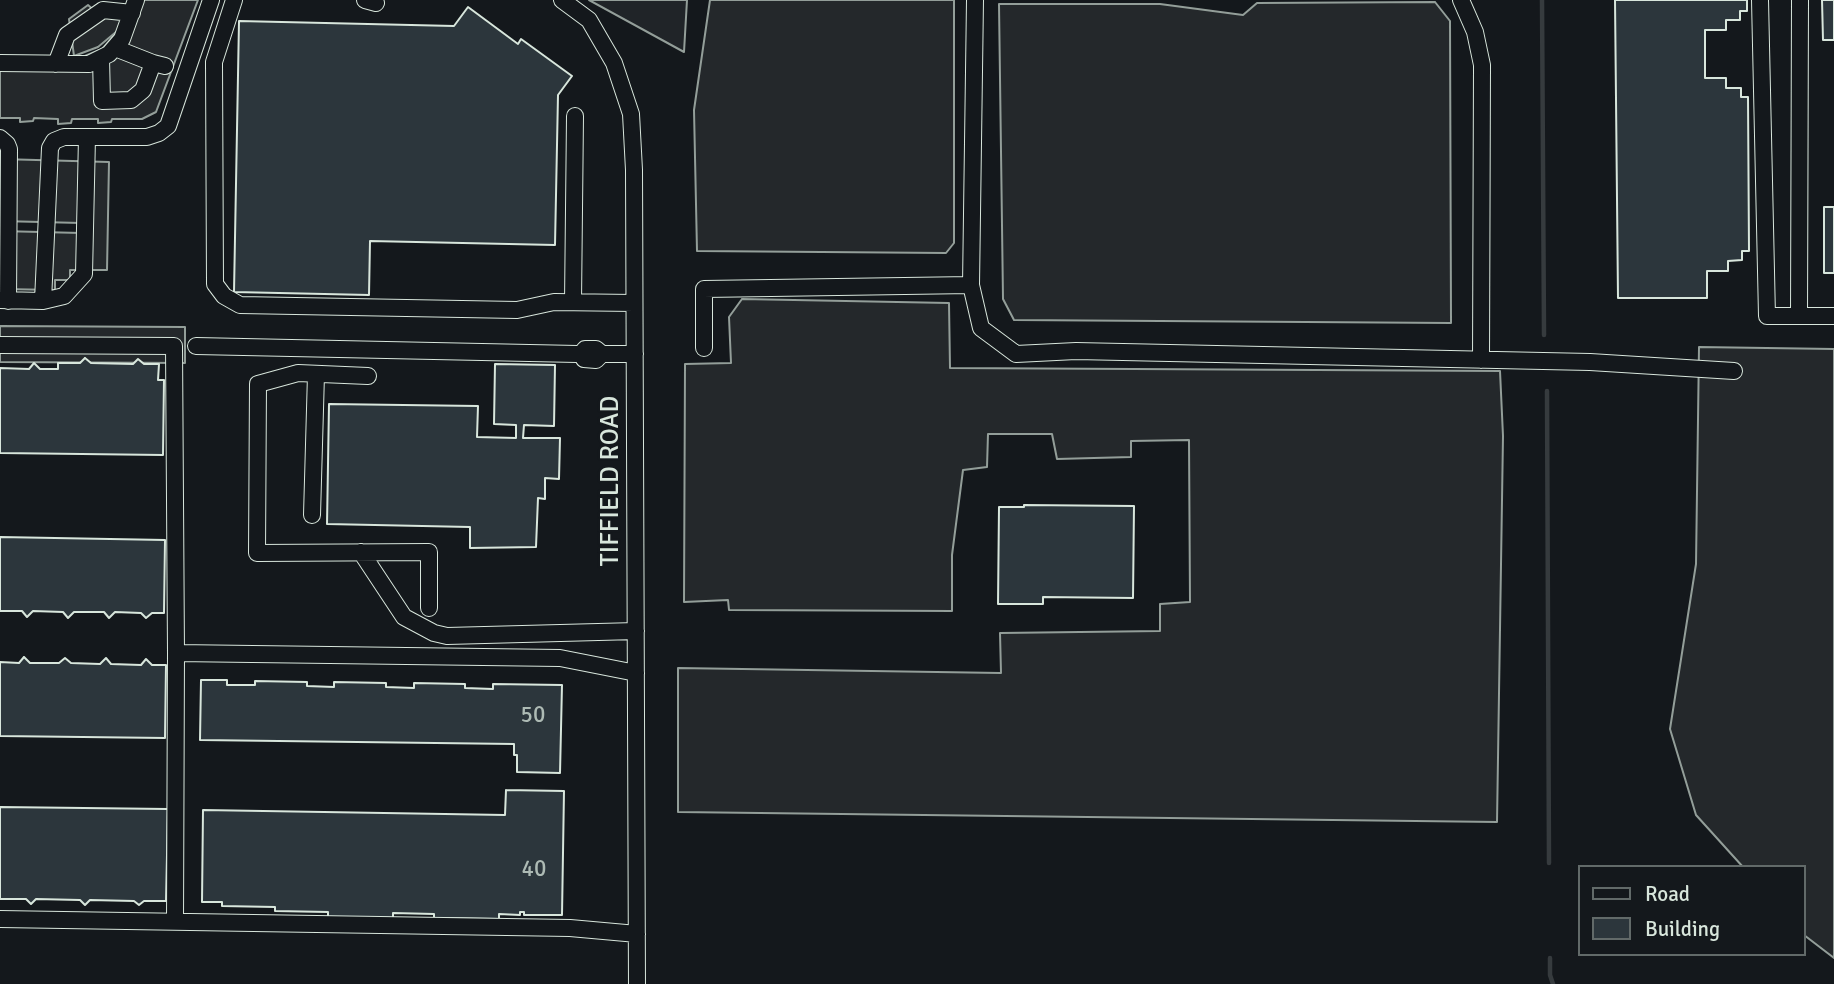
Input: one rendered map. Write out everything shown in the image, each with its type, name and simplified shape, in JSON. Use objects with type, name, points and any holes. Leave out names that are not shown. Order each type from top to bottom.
[{"type":"street","points":[[43,301],[50,148],[54,141],[64,137],[147,137],[168,126],[211,0]]},
{"type":"street","points":[[234,0],[214,62],[215,284],[225,296],[240,305],[517,310],[555,302],[635,303]]},
{"type":"street","name":"TIFFIELD ROAD","points":[[562,0],[589,20],[614,63],[631,114],[635,303],[637,984]]},
{"type":"street","points":[[975,0],[971,285],[982,328],[1016,355],[1076,351],[1590,362],[1734,371]]},
{"type":"street","points":[[1461,0],[1475,32],[1482,65],[1481,360]]},
{"type":"street","points":[[1760,0],[1768,316],[1834,316]]},
{"type":"street","points":[[1799,316],[1800,0]]},
{"type":"street","points":[[0,63],[57,64],[89,64],[115,48],[122,39],[134,6],[103,10],[67,35],[57,64]]},
{"type":"street","points":[[101,58],[102,101],[131,100],[138,96],[159,65],[115,48]]},
{"type":"street","points":[[573,302],[575,116]]},
{"type":"street","points":[[0,138],[9,149],[4,300],[43,301],[64,296],[84,274],[87,137]]},
{"type":"street","points":[[704,348],[704,289],[971,285]]},
{"type":"street","points":[[0,345],[174,346],[175,922]]},
{"type":"street","points":[[196,346],[581,354],[584,359],[596,360],[602,354],[635,354]]},
{"type":"street","points":[[368,376],[298,373],[258,384],[257,553],[429,552],[429,608]]},
{"type":"street","points":[[312,515],[316,374]]},
{"type":"street","points":[[361,552],[404,617],[434,633],[457,636],[636,631]]},
{"type":"street","points":[[176,653],[560,658],[636,673]]},
{"type":"street","points":[[0,919],[570,928],[637,934]]},
{"type":"shaded area","points":[[132,0],[198,0],[156,112],[142,119],[112,119],[111,122],[98,123],[98,119],[72,119],[71,123],[58,124],[58,119],[34,118],[33,121],[20,122],[20,118],[0,118],[0,60],[75,60],[102,49],[122,27],[98,47],[74,56],[69,19],[88,5],[97,13],[130,5]]},
{"type":"shaded area","points":[[589,0],[687,0],[684,52]]},
{"type":"shaded area","points":[[710,0],[954,0],[954,243],[946,253],[697,251],[694,110]]},
{"type":"shaded area","points":[[1435,2],[1450,21],[1451,323],[1014,320],[1003,299],[999,4],[1160,4],[1243,15],[1257,3]]},
{"type":"shaded area","points":[[0,159],[109,162],[107,270],[70,270],[70,280],[55,280],[55,290],[3,289],[3,281],[0,281],[0,231],[81,233],[81,223],[0,221]]},
{"type":"shaded area","points":[[742,299],[949,303],[950,368],[1500,371],[1503,436],[1497,822],[678,812],[678,668],[1001,673],[1000,633],[1160,631],[1160,604],[1190,602],[1189,440],[1131,441],[1131,457],[1057,459],[1052,434],[988,434],[987,467],[963,470],[952,555],[952,611],[729,610],[728,600],[684,602],[685,364],[731,363],[729,317]]},
{"type":"shaded area","points":[[0,326],[185,327],[185,363],[0,362]]},
{"type":"shaded area","points":[[1699,347],[1834,349],[1834,958],[1806,937],[1806,865],[1741,865],[1696,815],[1670,729],[1696,564]]},
{"type":"building","points":[[1615,0],[1747,0],[1747,11],[1740,11],[1740,20],[1726,20],[1726,30],[1705,30],[1705,78],[1726,78],[1726,88],[1741,88],[1741,97],[1748,97],[1749,251],[1742,251],[1742,260],[1728,261],[1728,271],[1707,271],[1707,298],[1618,298]]},
{"type":"building","points":[[1822,0],[1834,0],[1834,40],[1823,40]]},
{"type":"building","points":[[468,7],[518,44],[521,39],[572,76],[558,95],[555,245],[370,241],[369,295],[234,292],[239,21],[454,26]]},
{"type":"building","points":[[1824,207],[1834,207],[1834,273],[1824,273]]},
{"type":"building","points":[[85,358],[91,363],[133,364],[138,359],[144,364],[159,364],[158,380],[164,380],[163,455],[0,453],[0,368],[29,369],[34,363],[40,369],[58,369],[58,363],[80,363]]},
{"type":"building","points":[[495,364],[555,365],[554,426],[524,425],[523,438],[560,438],[559,479],[545,478],[545,499],[538,498],[536,547],[470,548],[470,527],[327,524],[329,404],[478,406],[477,437],[516,438],[516,425],[494,424]]},
{"type":"building","points":[[1134,506],[1133,598],[1043,597],[1043,604],[998,604],[999,507]]},
{"type":"building","points":[[0,537],[165,540],[164,613],[152,613],[146,618],[141,613],[115,612],[109,618],[104,612],[74,612],[68,618],[63,612],[33,611],[27,617],[22,611],[0,611]]},
{"type":"building","points":[[24,657],[30,663],[59,663],[65,658],[71,663],[100,664],[106,658],[111,664],[141,665],[146,659],[152,665],[166,665],[165,738],[0,736],[0,662],[19,663]]},
{"type":"building","points":[[201,680],[227,680],[227,685],[255,685],[255,681],[307,682],[307,686],[334,687],[334,682],[386,683],[386,687],[414,688],[414,683],[465,684],[465,688],[493,689],[493,684],[562,685],[560,773],[517,772],[514,744],[200,740]]},
{"type":"building","points":[[506,790],[564,791],[562,915],[524,915],[524,912],[520,912],[520,915],[499,914],[499,919],[434,918],[434,914],[393,913],[393,918],[328,917],[328,912],[275,911],[275,907],[222,906],[222,902],[202,902],[203,810],[505,815]]},
{"type":"building","points":[[0,807],[168,809],[166,901],[144,901],[139,905],[134,901],[90,900],[85,905],[80,900],[36,899],[31,904],[26,899],[0,899]]},
{"type":"waterway","points":[[1542,0],[1544,335]]},
{"type":"waterway","points":[[1547,391],[1549,863]]},
{"type":"waterway","points":[[1550,958],[1553,984]]}]
